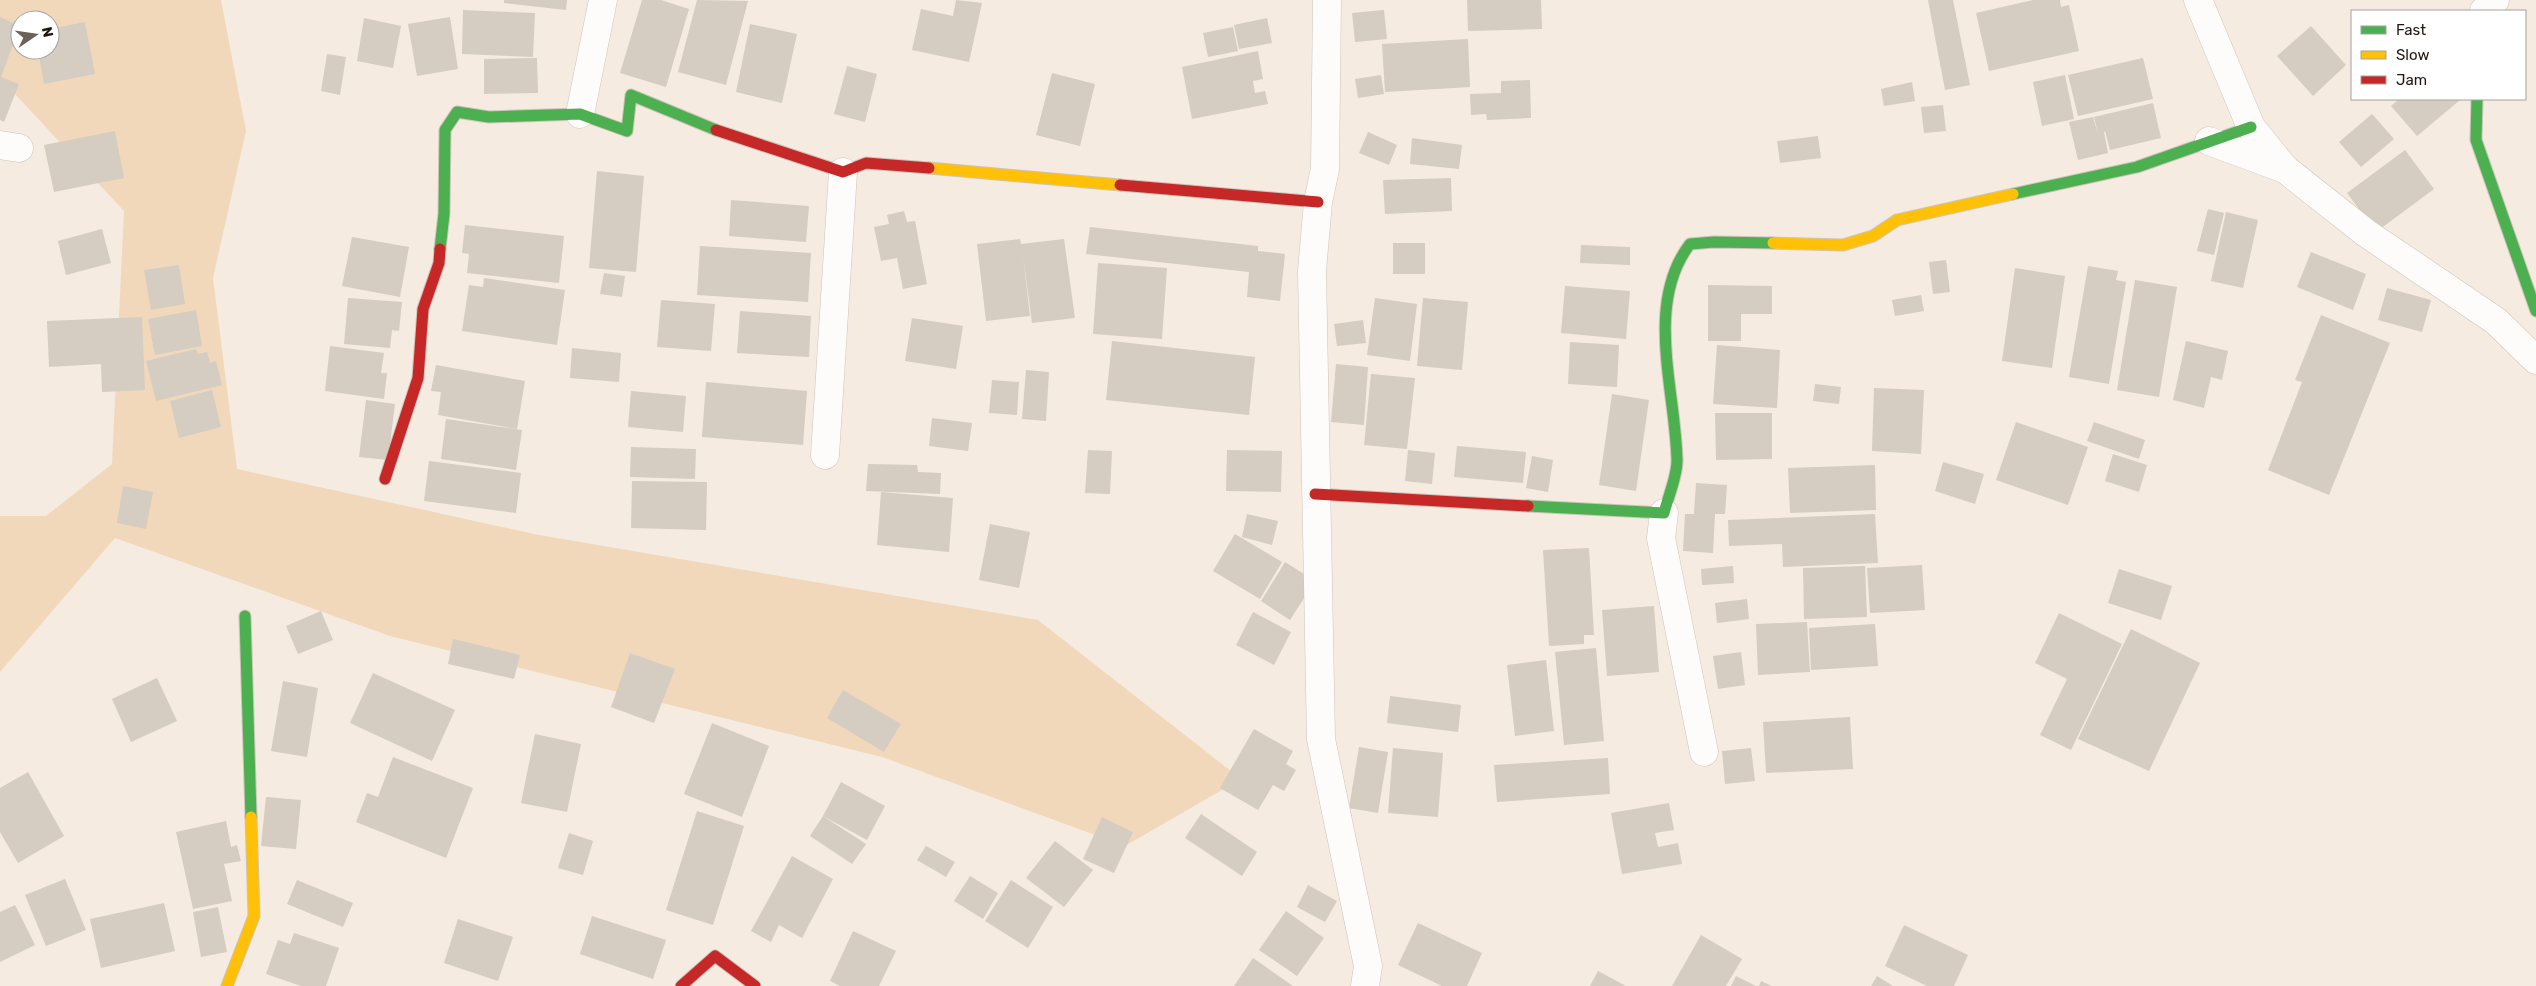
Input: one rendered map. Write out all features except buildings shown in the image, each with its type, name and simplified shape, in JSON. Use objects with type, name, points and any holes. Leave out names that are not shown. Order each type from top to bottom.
[{"type":"street","points":[[580,114],[603,0]]},
{"type":"street","points":[[1327,0],[1325,169],[1318,202],[1312,271],[1321,738],[1368,966],[1365,986]]},
{"type":"street","points":[[2198,0],[2251,127],[2285,169],[2366,233],[2496,321],[2536,360]]},
{"type":"street","points":[[2485,10],[2495,0]]},
{"type":"street","points":[[385,479],[418,378],[423,309],[439,263],[444,214],[445,130],[458,112],[490,116],[580,114],[627,131],[631,95],[660,109],[722,132],[843,172],[866,163],[1318,202]]},
{"type":"street","points":[[2477,100],[2476,140],[2536,310]]},
{"type":"street","points":[[1704,752],[1661,538],[1664,513],[1677,463],[1664,322],[1677,261],[1690,244],[1843,245],[1873,236],[1897,220],[2137,167],[2251,127]]},
{"type":"street","points":[[2209,141],[2285,169]]},
{"type":"street","points":[[825,455],[843,172]]},
{"type":"street","points":[[1315,494],[1664,513]]},
{"type":"street","points":[[227,986],[254,916],[245,616]]},
{"type":"street","points":[[681,986],[716,956],[755,986]]},
{"type":"shaded area","points":[[0,0],[221,0],[246,131],[213,278],[237,469],[539,535],[1038,620],[1241,779],[1125,846],[882,757],[390,636],[115,538],[0,672],[0,516],[46,516],[112,464],[124,211],[0,78]]},
{"type":"traffic: fast","points":[[440,249],[444,214],[445,130],[457,112],[489,117],[580,114],[627,131],[631,95],[716,130]]},
{"type":"traffic: fast","points":[[2477,100],[2476,140],[2536,311]]},
{"type":"traffic: fast","points":[[2013,194],[2137,167],[2251,127]]},
{"type":"traffic: fast","points":[[1528,506],[1664,513],[1677,467],[1665,321],[1668,294],[1676,268],[1690,244],[1714,242],[1773,243]]},
{"type":"traffic: fast","points":[[245,616],[251,817]]},
{"type":"traffic: slow","points":[[929,168],[1120,185]]},
{"type":"traffic: slow","points":[[1773,243],[1843,245],[1873,236],[1897,220],[2013,194]]},
{"type":"traffic: slow","points":[[227,986],[254,916],[251,817]]},
{"type":"traffic: jam","points":[[716,130],[843,172],[866,163],[929,168]]},
{"type":"traffic: jam","points":[[1120,185],[1318,202]]},
{"type":"traffic: jam","points":[[385,479],[418,378],[423,309],[439,263],[440,249]]},
{"type":"traffic: jam","points":[[1315,494],[1528,506]]},
{"type":"traffic: jam","points":[[681,986],[715,956],[755,986]]}]
